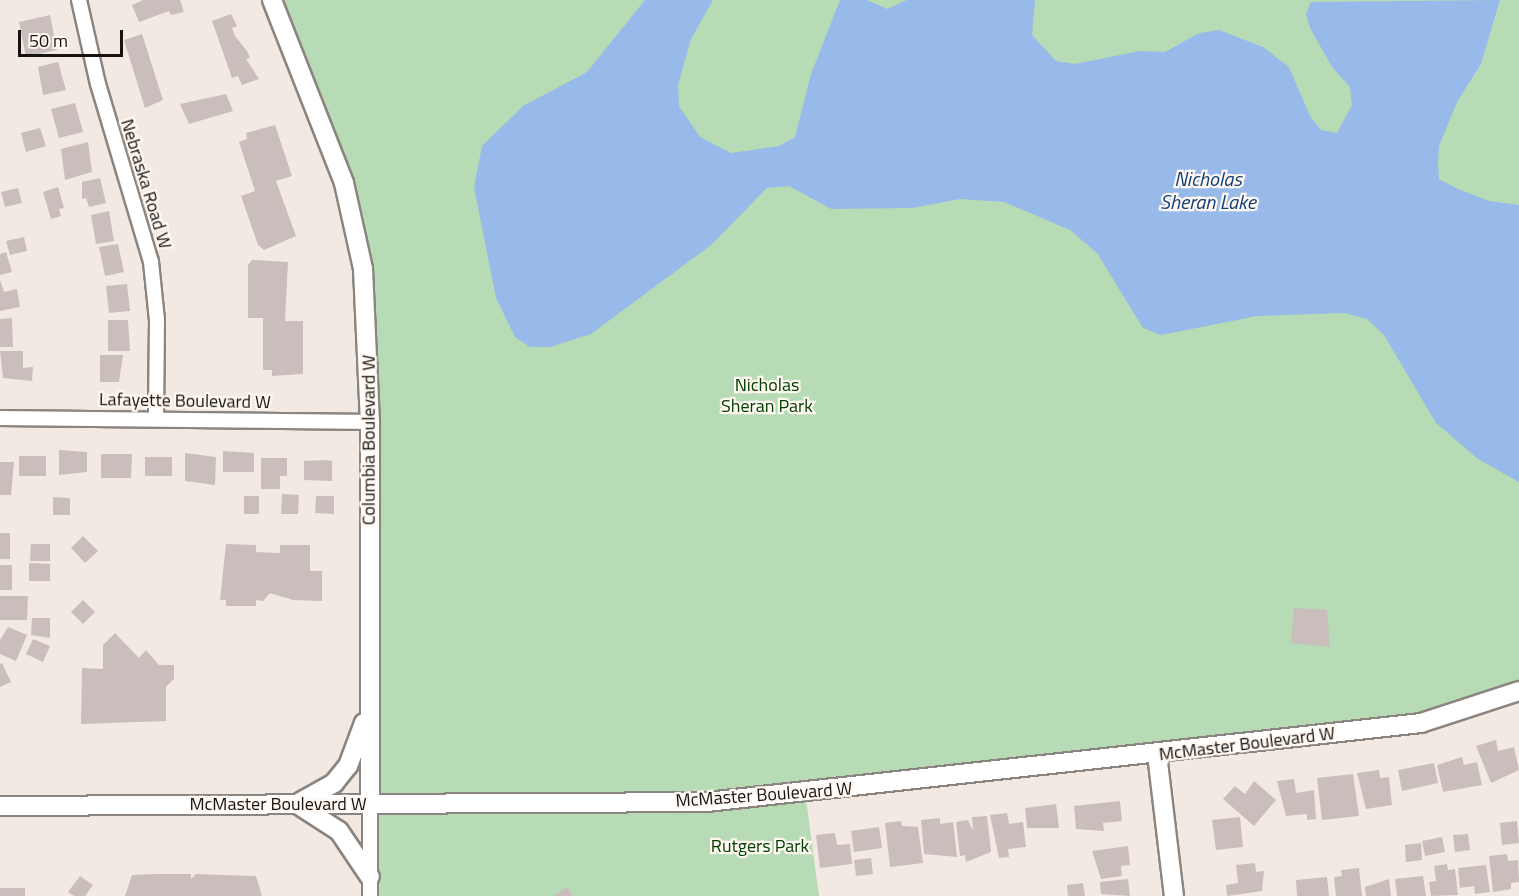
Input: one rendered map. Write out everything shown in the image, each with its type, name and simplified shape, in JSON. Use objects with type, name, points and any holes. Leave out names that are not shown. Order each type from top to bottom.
[{"type":"street","name":"Nebraska Road W","points":[[79,0],[95,74],[151,262],[157,320],[156,417]]},
{"type":"street","name":"Columbia Boulevard W","points":[[272,0],[319,113],[356,229],[369,324],[370,896]]},
{"type":"street","name":"Lafayette Boulevard W","points":[[0,418],[156,417],[370,422]]},
{"type":"street","name":"McMaster Boulevard W","points":[[0,806],[707,802],[1421,723],[1519,691]]},
{"type":"street","points":[[369,697],[348,766],[334,783],[296,804],[339,831],[370,877]]},
{"type":"street","points":[[1157,754],[1174,896]]},
{"type":"green space","name":"Nicholas Sheran Park","points":[[272,0],[1519,0],[1519,687],[1421,723],[805,792],[819,896],[370,896],[369,324],[344,183]]},
{"type":"water","name":"Nicholas Sheran Lake","points":[[645,0],[713,0],[691,39],[678,85],[679,106],[700,137],[731,153],[779,146],[795,137],[811,74],[840,0],[867,0],[887,9],[907,0],[1035,0],[1032,35],[1056,61],[1075,64],[1140,51],[1165,52],[1199,33],[1219,30],[1263,47],[1289,67],[1310,116],[1321,130],[1337,133],[1352,105],[1350,87],[1332,67],[1310,28],[1306,14],[1311,2],[1500,0],[1481,64],[1457,102],[1439,146],[1438,163],[1439,179],[1458,189],[1489,201],[1519,205],[1519,482],[1478,459],[1436,423],[1384,335],[1367,319],[1345,313],[1257,316],[1161,335],[1143,328],[1097,253],[1070,230],[1004,202],[960,199],[912,208],[831,209],[789,186],[767,188],[711,245],[591,334],[550,347],[530,347],[515,337],[496,298],[474,187],[482,146],[523,106],[587,72]]},
{"type":"building","points":[[143,0],[180,0],[184,12],[171,15],[169,11],[139,22],[132,5]]},
{"type":"building","points":[[231,14],[237,26],[232,28],[235,36],[247,51],[250,58],[246,59],[259,79],[242,85],[238,76],[232,78],[212,21]]},
{"type":"building","points":[[50,15],[57,50],[26,57],[19,22]]},
{"type":"building","points":[[142,34],[163,100],[145,108],[124,40]]},
{"type":"building","points":[[58,62],[66,90],[43,95],[38,67]]},
{"type":"building","points":[[226,94],[233,111],[189,124],[180,104]]},
{"type":"building","points":[[75,103],[83,132],[59,138],[51,109]]},
{"type":"building","points":[[275,125],[292,176],[276,181],[296,236],[264,250],[258,245],[241,196],[255,191],[239,142],[247,139],[246,133]]},
{"type":"building","points":[[40,128],[46,146],[26,152],[21,133]]},
{"type":"building","points":[[88,142],[92,172],[65,180],[61,149]]},
{"type":"building","points":[[100,178],[106,203],[89,207],[86,198],[82,199],[82,182]]},
{"type":"building","points":[[58,187],[64,208],[59,209],[61,216],[51,219],[43,192]]},
{"type":"building","points":[[18,188],[22,203],[5,207],[1,192]]},
{"type":"building","points":[[109,211],[114,241],[96,244],[91,215]]},
{"type":"building","points":[[24,237],[27,251],[10,255],[6,241]]},
{"type":"building","points":[[118,244],[124,272],[105,276],[99,247]]},
{"type":"building","points":[[6,252],[12,272],[0,275],[0,254]]},
{"type":"building","points":[[252,260],[288,262],[285,321],[303,321],[303,374],[272,376],[272,370],[263,370],[263,318],[248,318],[248,265]]},
{"type":"building","points":[[0,280],[4,292],[17,289],[20,307],[0,311]]},
{"type":"building","points":[[127,284],[130,311],[109,313],[106,286]]},
{"type":"building","points":[[12,318],[13,347],[0,347],[0,319]]},
{"type":"building","points":[[108,320],[128,320],[130,351],[108,351]]},
{"type":"building","points":[[0,351],[23,351],[23,368],[33,367],[32,381],[3,378]]},
{"type":"building","points":[[100,355],[123,355],[119,382],[100,382]]},
{"type":"building","points":[[59,450],[87,452],[87,472],[59,475]]},
{"type":"building","points":[[223,451],[254,453],[254,472],[223,472]]},
{"type":"building","points":[[185,453],[216,457],[215,485],[185,481]]},
{"type":"building","points":[[101,454],[132,454],[131,478],[101,478]]},
{"type":"building","points":[[19,456],[46,456],[46,476],[19,476]]},
{"type":"building","points":[[145,457],[172,457],[172,476],[145,476]]},
{"type":"building","points":[[261,458],[287,458],[287,476],[280,476],[280,489],[261,489]]},
{"type":"building","points":[[304,461],[332,461],[332,481],[304,480]]},
{"type":"building","points":[[0,462],[14,462],[11,495],[0,495]]},
{"type":"building","points":[[282,494],[299,495],[298,514],[281,514]]},
{"type":"building","points":[[244,496],[259,496],[259,514],[244,514]]},
{"type":"building","points":[[316,496],[334,496],[334,514],[315,513]]},
{"type":"building","points":[[53,497],[70,498],[70,515],[53,515]]},
{"type":"building","points":[[0,533],[10,533],[10,559],[0,559]]},
{"type":"building","points":[[83,536],[98,551],[85,563],[71,548]]},
{"type":"building","points":[[31,544],[50,544],[50,561],[30,561]]},
{"type":"building","points":[[226,544],[256,545],[256,552],[280,553],[280,545],[310,545],[310,571],[322,571],[322,601],[293,600],[270,593],[263,601],[256,600],[256,606],[226,606],[226,600],[220,600]]},
{"type":"building","points":[[29,563],[50,564],[50,581],[29,581]]},
{"type":"building","points":[[0,565],[12,565],[12,590],[0,590]]},
{"type":"building","points":[[0,596],[28,596],[27,620],[0,620]]},
{"type":"building","points":[[83,600],[95,612],[83,624],[71,612]]},
{"type":"building","points":[[1294,608],[1327,610],[1330,647],[1291,643]]},
{"type":"building","points":[[32,618],[50,618],[50,638],[31,635]]},
{"type":"building","points":[[8,627],[27,635],[16,661],[0,654],[0,640]]},
{"type":"building","points":[[115,633],[139,658],[146,650],[159,665],[174,665],[174,679],[166,687],[166,721],[81,724],[82,668],[103,669],[103,645]]},
{"type":"building","points":[[33,639],[50,646],[43,662],[26,654]]},
{"type":"building","points":[[2,663],[11,682],[0,687],[0,664]]},
{"type":"building","points":[[1496,740],[1498,751],[1514,747],[1519,770],[1491,783],[1476,746]]},
{"type":"building","points":[[1462,757],[1464,765],[1477,762],[1482,785],[1443,792],[1437,765]]},
{"type":"building","points":[[1434,763],[1438,783],[1402,791],[1398,770]]},
{"type":"building","points":[[1379,770],[1380,778],[1389,777],[1392,805],[1366,809],[1357,773]]},
{"type":"building","points":[[1353,774],[1359,816],[1322,820],[1317,778]]},
{"type":"building","points":[[1294,779],[1296,793],[1314,790],[1316,819],[1307,820],[1307,814],[1286,816],[1277,781]]},
{"type":"building","points":[[1254,781],[1276,800],[1254,826],[1223,799],[1235,786],[1245,794]]},
{"type":"building","points":[[1120,801],[1122,821],[1103,823],[1104,831],[1076,829],[1074,806]]},
{"type":"building","points":[[1056,804],[1059,828],[1027,828],[1025,808]]},
{"type":"building","points":[[1007,813],[1009,824],[1023,822],[1026,847],[1008,849],[1009,857],[999,858],[990,815]]},
{"type":"building","points":[[987,816],[991,852],[966,862],[965,855],[960,856],[956,822],[968,820],[973,831],[972,817]]},
{"type":"building","points":[[1240,817],[1243,847],[1216,850],[1212,820]]},
{"type":"building","points":[[940,818],[940,824],[953,822],[957,857],[924,854],[921,820]]},
{"type":"building","points":[[901,821],[902,826],[918,827],[923,863],[890,867],[885,823]]},
{"type":"building","points":[[1517,821],[1519,843],[1502,845],[1500,823]]},
{"type":"building","points":[[879,827],[882,848],[854,852],[851,831]]},
{"type":"building","points":[[835,833],[837,845],[850,844],[852,864],[820,868],[816,835]]},
{"type":"building","points":[[1468,834],[1470,850],[1455,852],[1453,835]]},
{"type":"building","points":[[1442,837],[1445,852],[1425,856],[1422,841]]},
{"type":"building","points":[[1421,843],[1422,860],[1406,862],[1405,845]]},
{"type":"building","points":[[1128,846],[1130,865],[1121,866],[1122,876],[1101,879],[1092,851]]},
{"type":"building","points":[[1507,854],[1508,861],[1518,860],[1519,882],[1511,883],[1511,889],[1493,892],[1489,856]]},
{"type":"building","points":[[871,858],[873,874],[856,876],[854,860]]},
{"type":"building","points":[[1255,863],[1256,872],[1264,871],[1262,891],[1227,896],[1226,885],[1238,883],[1236,865]]},
{"type":"building","points":[[1447,864],[1448,870],[1455,869],[1458,895],[1431,896],[1429,882],[1436,881],[1434,866]]},
{"type":"building","points":[[1486,865],[1490,892],[1475,894],[1474,886],[1460,888],[1458,868]]},
{"type":"building","points":[[1359,868],[1362,896],[1336,896],[1334,877],[1342,876],[1341,870]]},
{"type":"building","points":[[191,874],[191,879],[196,874],[256,876],[262,896],[125,896],[132,875]]},
{"type":"building","points":[[80,876],[93,885],[85,896],[74,896],[68,892]]},
{"type":"building","points":[[1423,876],[1426,896],[1397,896],[1395,879]]},
{"type":"building","points":[[1327,877],[1329,896],[1297,896],[1296,880]]},
{"type":"building","points":[[1128,879],[1130,896],[1101,894],[1100,882]]},
{"type":"building","points":[[1389,879],[1391,896],[1366,896],[1365,887]]},
{"type":"building","points":[[1083,883],[1085,896],[1068,896],[1067,885]]},
{"type":"building","points":[[567,887],[573,896],[553,896]]},
{"type":"building","points":[[0,888],[25,888],[25,896],[0,896]]},
{"type":"park label","name":"Rutgers Park","points":[[760,846]]}]
